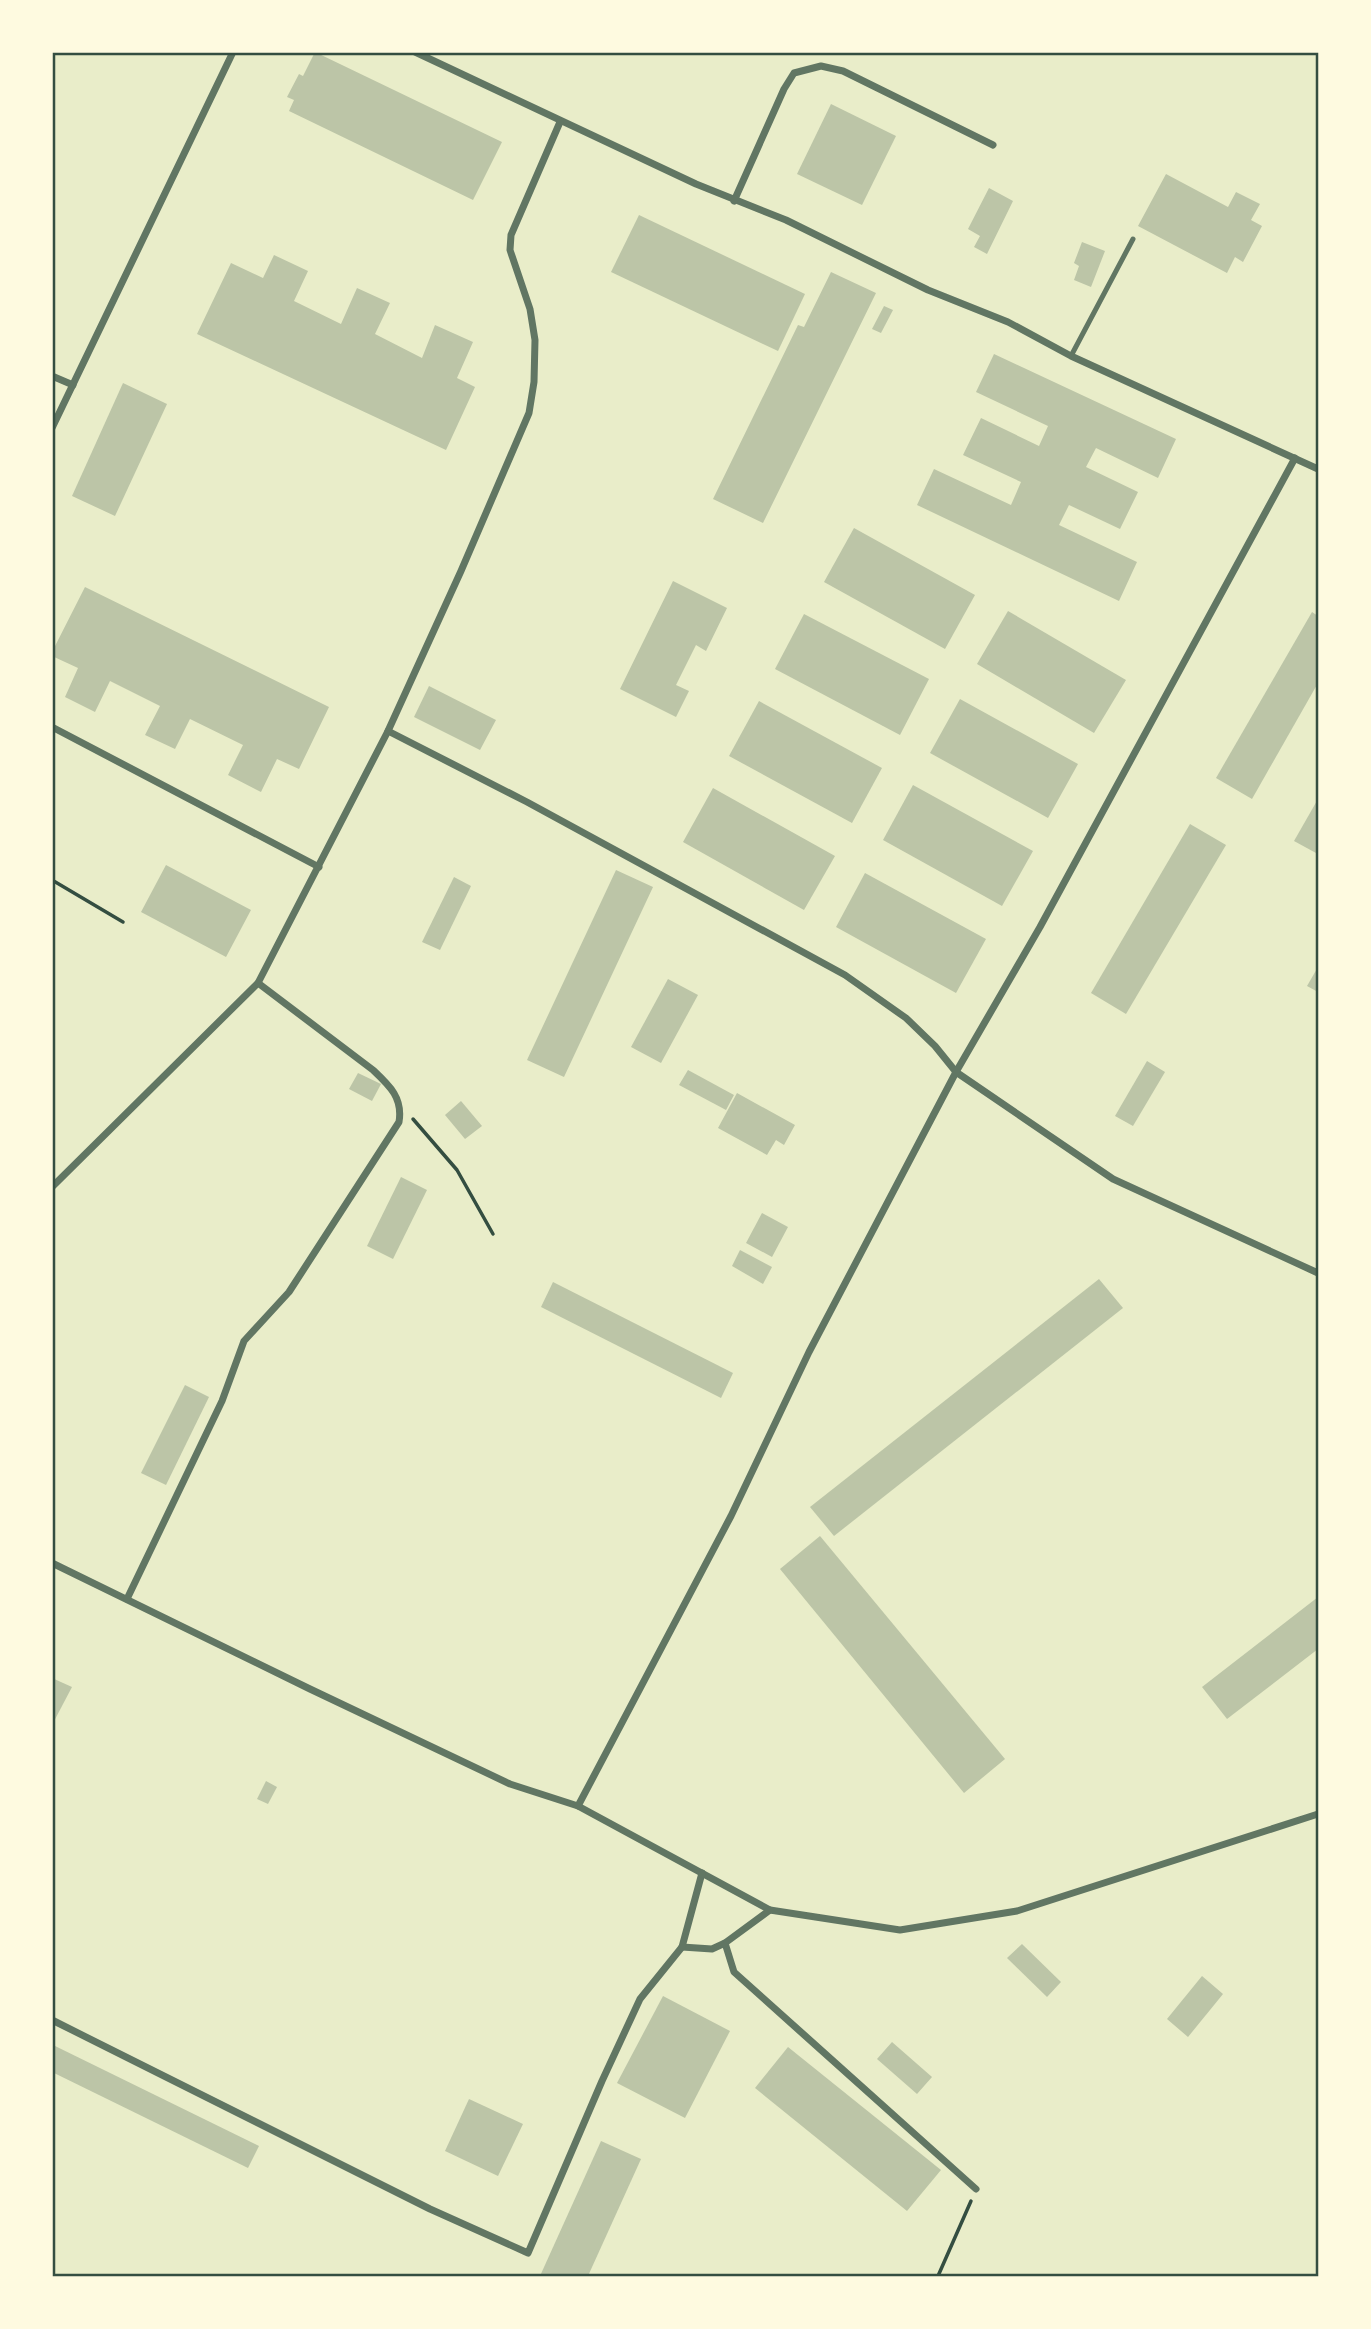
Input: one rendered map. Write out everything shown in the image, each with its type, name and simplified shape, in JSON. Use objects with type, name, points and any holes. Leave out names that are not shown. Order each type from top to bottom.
[{"type":"street","points":[[52,428],[233,52]]},
{"type":"street","points":[[415,52],[734,201],[786,220],[928,290],[1008,322],[1071,356],[1318,469]]},
{"type":"street","points":[[734,201],[784,89],[794,73],[821,66],[843,71],[993,145]]},
{"type":"street","points":[[52,1186],[258,983],[388,731],[529,413],[534,382],[535,340],[530,309],[510,250],[511,235],[560,122]]},
{"type":"street","points":[[52,376],[73,385]]},
{"type":"street","points":[[578,1806],[731,1516],[809,1352],[956,1072],[1040,927],[1295,458]]},
{"type":"street","points":[[52,727],[319,867]]},
{"type":"street","points":[[388,731],[527,802],[845,975],[906,1018],[935,1046],[956,1072],[1113,1179],[1318,1273]]},
{"type":"street","points":[[127,1599],[222,1401],[244,1341],[289,1292],[399,1122],[402,1108],[390,1086],[373,1070],[258,983]]},
{"type":"street","points":[[52,1563],[510,1784],[578,1806],[770,1910],[900,1930],[1017,1912],[1318,1814]]},
{"type":"street","points":[[52,2020],[430,2209],[528,2253],[640,1999],[682,1947],[702,1872]]},
{"type":"street","points":[[682,1947],[712,1949],[725,1943],[770,1910]]},
{"type":"street","points":[[725,1943],[734,1972],[976,2189]]},
{"type":"lane","points":[[1071,356],[1133,239]]},
{"type":"path","points":[[52,880],[123,922]]},
{"type":"path","points":[[402,1108],[428,1134],[457,1170],[493,1234]]},
{"type":"path","points":[[938,2277],[976,2189]]},
{"type":"building","points":[[315,52],[502,142],[473,200],[289,111],[294,100],[287,97],[299,74],[303,76]]},
{"type":"building","points":[[831,104],[896,136],[862,205],[797,174]]},
{"type":"building","points":[[1166,174],[1228,207],[1236,192],[1260,204],[1251,220],[1262,226],[1243,262],[1235,257],[1227,273],[1138,226]]},
{"type":"building","points":[[989,188],[1013,201],[987,254],[974,247],[980,236],[968,229]]},
{"type":"building","points":[[639,215],[805,294],[778,351],[611,272]]},
{"type":"building","points":[[1082,242],[1105,251],[1091,287],[1074,280],[1079,266],[1074,263]]},
{"type":"building","points":[[274,255],[308,271],[294,301],[341,324],[357,288],[390,303],[375,334],[422,358],[435,325],[473,342],[457,378],[475,387],[446,450],[197,334],[231,263],[263,278]]},
{"type":"building","points":[[831,272],[876,293],[763,523],[713,499],[798,325],[804,327]]},
{"type":"building","points":[[884,306],[893,310],[881,333],[872,329]]},
{"type":"building","points":[[994,354],[1176,439],[1158,478],[1096,448],[1086,467],[1138,492],[1120,529],[1069,505],[1059,525],[1137,562],[1119,601],[917,505],[934,469],[1011,505],[1021,482],[963,455],[981,418],[1039,446],[1048,426],[976,392]]},
{"type":"building","points":[[123,383],[167,404],[115,516],[72,496]]},
{"type":"building","points":[[854,528],[975,595],[945,649],[824,582]]},
{"type":"building","points":[[673,581],[727,608],[706,651],[696,645],[676,685],[689,691],[676,717],[620,689]]},
{"type":"building","points":[[85,587],[329,707],[299,769],[277,759],[261,792],[228,775],[243,745],[190,719],[175,749],[145,735],[160,706],[110,681],[95,712],[65,697],[78,668],[52,656],[52,652]]},
{"type":"building","points":[[1008,611],[1126,680],[1094,733],[977,664]]},
{"type":"building","points":[[1312,612],[1318,616],[1318,683],[1252,799],[1216,778]]},
{"type":"building","points":[[804,614],[929,679],[900,735],[775,669]]},
{"type":"building","points":[[429,686],[496,720],[480,750],[414,717]]},
{"type":"building","points":[[960,699],[1078,764],[1048,818],[930,753]]},
{"type":"building","points":[[759,701],[882,768],[852,823],[729,756]]},
{"type":"building","points":[[913,785],[1033,851],[1002,906],[883,840]]},
{"type":"building","points":[[713,788],[835,856],[804,910],[683,842]]},
{"type":"building","points":[[1318,799],[1318,849],[1316,853],[1294,841]]},
{"type":"building","points":[[1190,824],[1226,845],[1126,1014],[1091,993]]},
{"type":"building","points":[[166,865],[251,910],[226,957],[141,912]]},
{"type":"building","points":[[616,870],[653,887],[564,1077],[527,1060]]},
{"type":"building","points":[[865,873],[986,939],[956,993],[836,927]]},
{"type":"building","points":[[454,877],[471,886],[440,950],[422,942]]},
{"type":"building","points":[[1318,967],[1318,992],[1307,986]]},
{"type":"building","points":[[668,979],[698,995],[661,1063],[631,1047]]},
{"type":"building","points":[[1147,1061],[1165,1072],[1133,1126],[1115,1116]]},
{"type":"building","points":[[688,1070],[734,1095],[726,1110],[679,1085]]},
{"type":"building","points":[[358,1073],[381,1084],[372,1101],[349,1089]]},
{"type":"building","points":[[737,1093],[795,1125],[784,1145],[776,1140],[767,1155],[718,1128]]},
{"type":"building","points":[[461,1101],[482,1126],[465,1139],[445,1115]]},
{"type":"building","points":[[401,1177],[427,1190],[393,1259],[367,1246]]},
{"type":"building","points":[[762,1213],[788,1227],[772,1257],[746,1243]]},
{"type":"building","points":[[740,1250],[772,1267],[763,1284],[732,1266]]},
{"type":"building","points":[[1099,1279],[1123,1308],[834,1536],[810,1507]]},
{"type":"building","points":[[553,1282],[733,1373],[721,1398],[541,1307]]},
{"type":"building","points":[[185,1385],[209,1397],[166,1485],[141,1473]]},
{"type":"building","points":[[820,1536],[1005,1759],[964,1793],[780,1569]]},
{"type":"building","points":[[1318,1597],[1318,1649],[1227,1719],[1202,1687]]},
{"type":"building","points":[[52,1678],[72,1687],[52,1725]]},
{"type":"building","points":[[266,1781],[277,1787],[268,1804],[257,1799]]},
{"type":"building","points":[[1022,1944],[1061,1982],[1047,1997],[1007,1958]]},
{"type":"building","points":[[1202,1976],[1223,1994],[1188,2037],[1167,2019]]},
{"type":"building","points":[[663,1996],[730,2031],[685,2118],[617,2083]]},
{"type":"building","points":[[892,2042],[932,2077],[917,2094],[877,2059]]},
{"type":"building","points":[[53,2045],[259,2146],[248,2168],[52,2072]]},
{"type":"building","points":[[788,2047],[941,2170],[907,2211],[755,2088]]},
{"type":"building","points":[[469,2099],[523,2124],[498,2176],[445,2151]]},
{"type":"building","points":[[601,2141],[641,2159],[588,2276],[540,2276]]}]
